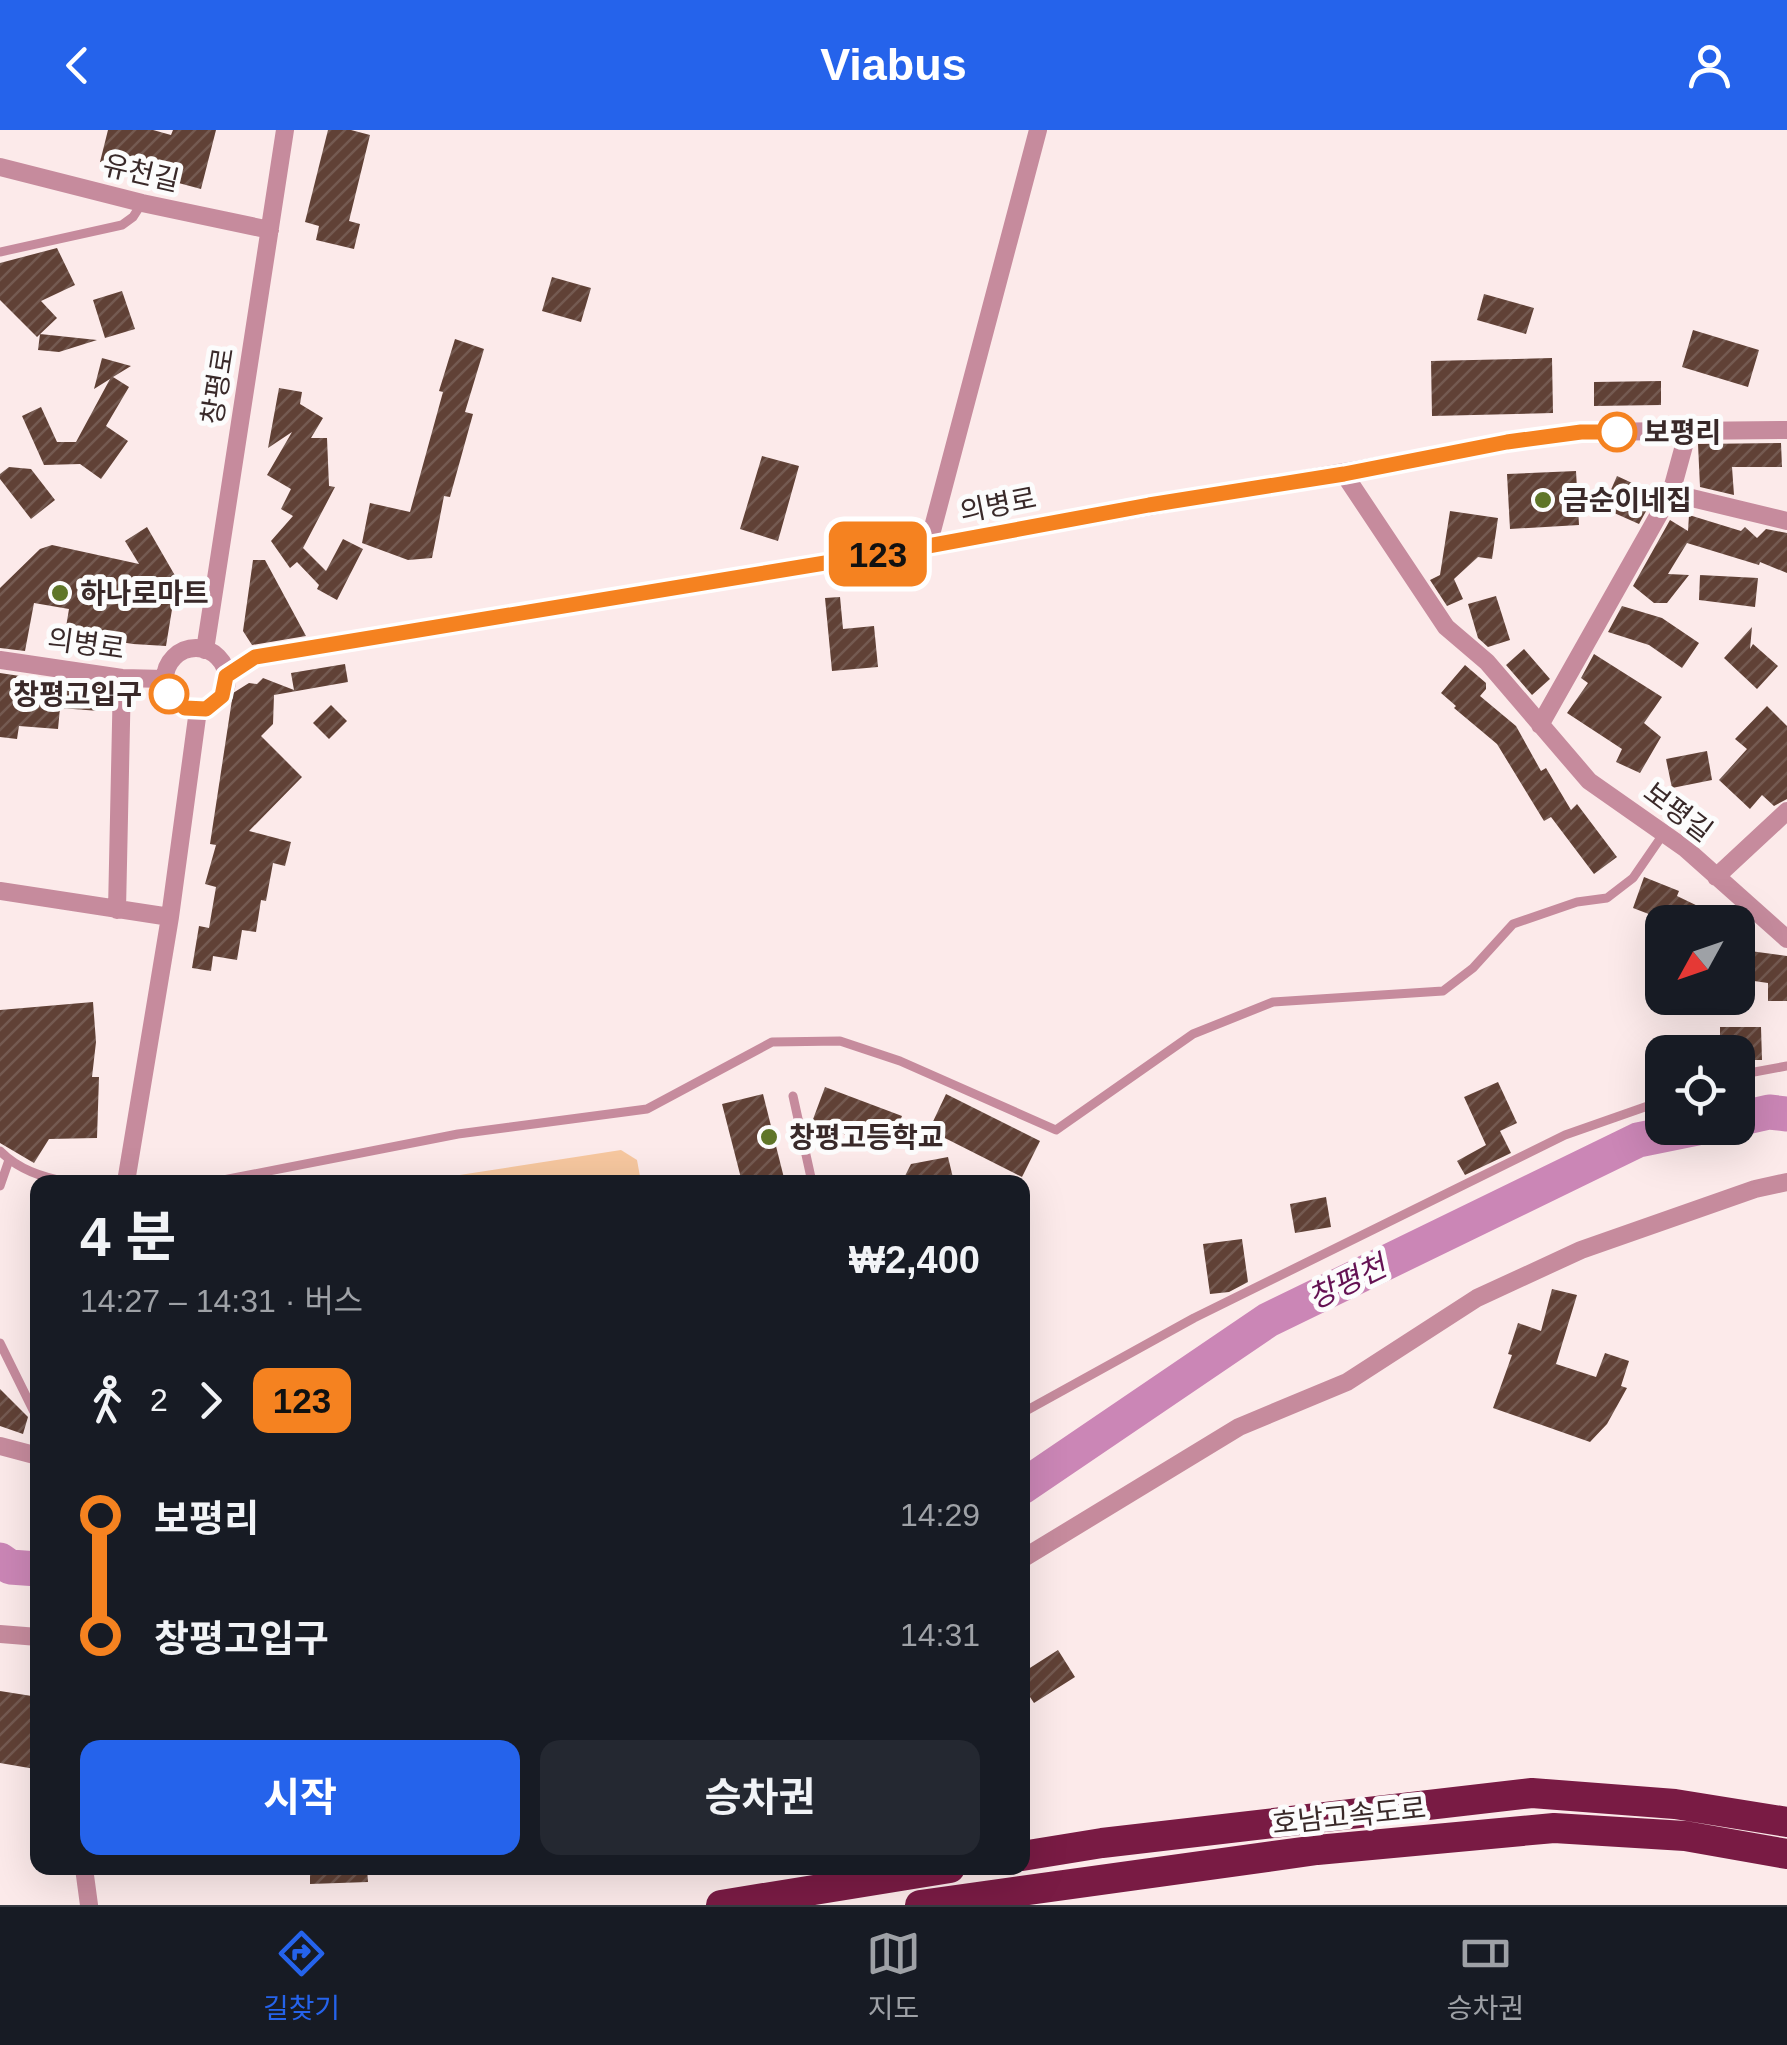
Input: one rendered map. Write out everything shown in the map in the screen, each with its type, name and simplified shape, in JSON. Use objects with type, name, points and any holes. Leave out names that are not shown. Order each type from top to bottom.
[{"type":"highway","name":"호남고속도로","points":[[1030,1855],[1102,1842],[1532,1794],[1676,1804],[1787,1822]]},
{"type":"highway","name":"호남고속도로","points":[[920,1905],[1317,1850],[1554,1828],[1685,1836],[1787,1854]]},
{"type":"highway","points":[[721,1905],[907,1875]]},
{"type":"street","name":"창평로","points":[[205,650],[285,130]]},
{"type":"street","points":[[928,546],[1038,130]]},
{"type":"street","name":"유천길","points":[[0,167],[270,230]]},
{"type":"street","name":"의병로","points":[[226,676],[255,657],[928,546],[1440,454],[1581,432],[1787,430]]},
{"type":"street","points":[[1540,725],[1671,493],[1688,432]]},
{"type":"street","name":"보평길","points":[[1344,474],[1446,627],[1486,662],[1588,781],[1664,833],[1787,939]]},
{"type":"street","points":[[1671,493],[1787,521]]},
{"type":"street","points":[[191,648],[218,658],[226,676],[222,696],[206,709],[198,710],[176,702],[165,679],[168,665],[181,651],[191,648]]},
{"type":"street","name":"의병로","points":[[0,660],[122,678],[165,679]]},
{"type":"street","points":[[117,910],[122,678]]},
{"type":"street","points":[[127,1175],[170,917],[198,710]]},
{"type":"street","points":[[1716,877],[1787,811]]},
{"type":"street","points":[[0,891],[170,917]]},
{"type":"street","points":[[1030,1553],[1239,1426],[1347,1382],[1476,1298],[1581,1250],[1755,1189],[1787,1182]]},
{"type":"street","points":[[0,1446],[30,1454]]},
{"type":"street","points":[[0,1634],[30,1636]]},
{"type":"street","points":[[85,1875],[89,1905]]},
{"type":"lane","points":[[0,252],[122,225],[133,218],[142,203]]},
{"type":"lane","points":[[250,1175],[458,1134],[647,1109],[772,1042],[840,1041],[900,1061],[1056,1130],[1194,1034],[1273,1002],[1443,991],[1473,968],[1513,924],[1577,902],[1608,898],[1633,878],[1664,833]]},
{"type":"lane","points":[[1755,1072],[1787,1066]]},
{"type":"lane","points":[[793,1096],[810,1175]]},
{"type":"lane","points":[[1030,1409],[1194,1318],[1565,1135],[1645,1107]]},
{"type":"lane","points":[[0,1152],[36,1175]]},
{"type":"lane","points":[[0,1186],[10,1160]]},
{"type":"lane","points":[[0,1343],[30,1404]]},
{"type":"shaded area","points":[[621,1150],[637,1160],[640,1175],[459,1175]]},
{"type":"building","points":[[108,130],[153,130],[171,135],[173,130],[216,130],[201,189],[100,162]]},
{"type":"building","points":[[328,130],[370,135],[349,221],[360,224],[354,249],[316,240],[319,226],[305,222]]},
{"type":"building","points":[[57,248],[75,285],[41,301],[57,318],[37,337],[0,300],[0,263]]},
{"type":"building","points":[[552,277],[591,288],[581,322],[542,311]]},
{"type":"building","points":[[122,291],[135,329],[105,338],[93,300]]},
{"type":"building","points":[[1484,294],[1534,308],[1526,334],[1477,320]]},
{"type":"building","points":[[1693,330],[1759,350],[1748,387],[1682,367]]},
{"type":"building","points":[[40,334],[97,340],[59,352],[38,350]]},
{"type":"building","points":[[455,339],[484,349],[465,412],[473,414],[450,497],[444,496],[432,558],[408,560],[362,543],[370,503],[410,512]]},
{"type":"building","points":[[102,358],[131,366],[113,377],[129,387],[106,426],[128,441],[101,479],[80,464],[44,465],[22,416],[41,407],[57,442],[76,442],[110,379],[94,389]]},
{"type":"building","points":[[1552,358],[1553,413],[1432,416],[1431,361]]},
{"type":"building","points":[[1661,381],[1661,405],[1594,406],[1594,382]]},
{"type":"building","points":[[279,388],[302,392],[300,404],[323,418],[311,438],[327,438],[329,486],[335,487],[303,548],[326,571],[343,539],[363,549],[337,600],[317,589],[319,585],[297,562],[290,568],[271,541],[293,516],[281,509],[291,489],[267,475],[292,432],[268,448]]},
{"type":"building","points":[[1781,443],[1782,467],[1732,467],[1734,495],[1700,487],[1698,444]]},
{"type":"building","points":[[762,456],[799,466],[778,541],[740,529]]},
{"type":"building","points":[[9,467],[31,469],[55,500],[31,519],[0,479]]},
{"type":"building","name":"금순이네집","points":[[1576,471],[1579,525],[1510,529],[1507,474]]},
{"type":"building","points":[[1617,476],[1656,494],[1652,501],[1642,501],[1650,504],[1639,524],[1603,508]]},
{"type":"building","points":[[1450,511],[1498,518],[1492,559],[1478,557],[1454,579],[1463,599],[1447,606],[1430,580],[1440,575]]},
{"type":"building","points":[[1689,515],[1741,531],[1745,527],[1757,538],[1766,529],[1787,533],[1787,573],[1687,543],[1668,574],[1689,575],[1667,603],[1654,603],[1633,586],[1670,520],[1688,531]]},
{"type":"building","points":[[147,527],[177,579],[166,646],[65,633],[69,609],[34,603],[25,651],[0,648],[0,588],[40,549],[52,545],[139,564],[125,541]]},
{"type":"building","points":[[253,560],[265,560],[306,636],[252,645],[243,631]]},
{"type":"building","points":[[1700,575],[1758,578],[1755,607],[1699,600]]},
{"type":"building","points":[[1496,596],[1510,640],[1488,647],[1478,638],[1468,604]]},
{"type":"building","points":[[840,597],[843,629],[874,626],[878,667],[832,671],[825,598]]},
{"type":"building","points":[[1622,606],[1662,618],[1699,643],[1682,668],[1649,645],[1608,632]]},
{"type":"building","points":[[1752,627],[1750,649],[1753,644],[1778,666],[1757,689],[1724,658]]},
{"type":"building","points":[[1524,649],[1550,679],[1532,695],[1506,665]]},
{"type":"building","points":[[1594,654],[1662,697],[1644,723],[1661,737],[1640,773],[1616,762],[1622,749],[1567,713],[1588,683],[1581,678]]},
{"type":"building","points":[[345,664],[348,682],[274,695],[273,724],[261,736],[302,777],[249,831],[291,842],[285,866],[273,863],[256,932],[242,930],[237,960],[213,956],[211,971],[192,968],[199,926],[209,928],[216,887],[205,884],[216,845],[210,844],[233,693],[263,678],[294,690],[291,673]]},
{"type":"building","points":[[1465,665],[1486,683],[1480,696],[1516,726],[1541,771],[1546,768],[1571,810],[1577,804],[1617,857],[1594,874],[1551,817],[1544,821],[1497,744],[1441,693]]},
{"type":"building","points":[[0,673],[20,676],[19,681],[101,687],[99,711],[60,708],[58,729],[19,726],[17,739],[0,737]]},
{"type":"building","points":[[331,705],[347,721],[329,739],[313,723]]},
{"type":"building","points":[[1767,706],[1787,726],[1787,799],[1774,806],[1762,795],[1750,809],[1719,780],[1747,749],[1735,739]]},
{"type":"building","points":[[1707,751],[1712,780],[1672,788],[1666,759]]},
{"type":"building","points":[[1644,877],[1679,891],[1677,896],[1696,905],[1645,905],[1645,913],[1633,908]]},
{"type":"building","points":[[1755,952],[1787,956],[1787,1001],[1768,1001],[1768,983],[1755,981]]},
{"type":"building","points":[[93,1002],[96,1042],[92,1077],[99,1077],[97,1138],[49,1139],[34,1163],[0,1143],[0,1010]]},
{"type":"building","points":[[1720,1027],[1761,1027],[1762,1060],[1755,1060],[1755,1035],[1720,1035]]},
{"type":"building","points":[[1498,1082],[1517,1123],[1500,1131],[1511,1153],[1465,1175],[1457,1161],[1486,1145],[1464,1097]]},
{"type":"building","points":[[825,1087],[902,1116],[889,1151],[812,1122]]},
{"type":"building","points":[[763,1094],[783,1175],[740,1175],[722,1104]]},
{"type":"building","points":[[946,1094],[1040,1141],[1023,1175],[1018,1175],[929,1130]]},
{"type":"building","points":[[948,1157],[952,1175],[906,1175],[911,1164]]},
{"type":"building","points":[[1326,1197],[1331,1227],[1295,1233],[1290,1204]]},
{"type":"building","points":[[1242,1239],[1248,1282],[1229,1292],[1210,1294],[1203,1244]]},
{"type":"building","points":[[1552,1289],[1577,1295],[1556,1364],[1596,1377],[1605,1353],[1629,1361],[1621,1386],[1627,1388],[1607,1424],[1590,1442],[1493,1408],[1512,1355],[1508,1354],[1518,1323],[1541,1331]]},
{"type":"building","points":[[0,1389],[28,1417],[23,1434],[0,1426]]},
{"type":"building","points":[[1058,1650],[1075,1677],[1034,1703],[1030,1697],[1030,1668]]},
{"type":"building","points":[[0,1691],[30,1696],[30,1768],[0,1763]]},
{"type":"building","points":[[310,1875],[368,1875],[368,1882],[310,1884]]},
{"type":"waterway","name":"창평천","points":[[1755,1115],[1787,1114]]},
{"type":"waterway","name":"창평천","points":[[1030,1482],[1268,1320],[1645,1139]]},
{"type":"waterway","name":"창평천","points":[[0,1560],[10,1567],[30,1568]]},
{"type":"bus line","name":"123","points":[[169,694],[185,708],[206,709],[222,696],[226,676],[255,657],[928,546],[1507,442],[1581,432],[1617,432]]},
{"type":"place","name":"보평리","points":[[1617,432]]},
{"type":"place","name":"금순이네집","points":[[1543,500]]},
{"type":"place","name":"하나로마트","points":[[60,593]]},
{"type":"place","name":"창평고입구","points":[[169,694]]},
{"type":"place","name":"창평고등학교","points":[[769,1137]]}]
